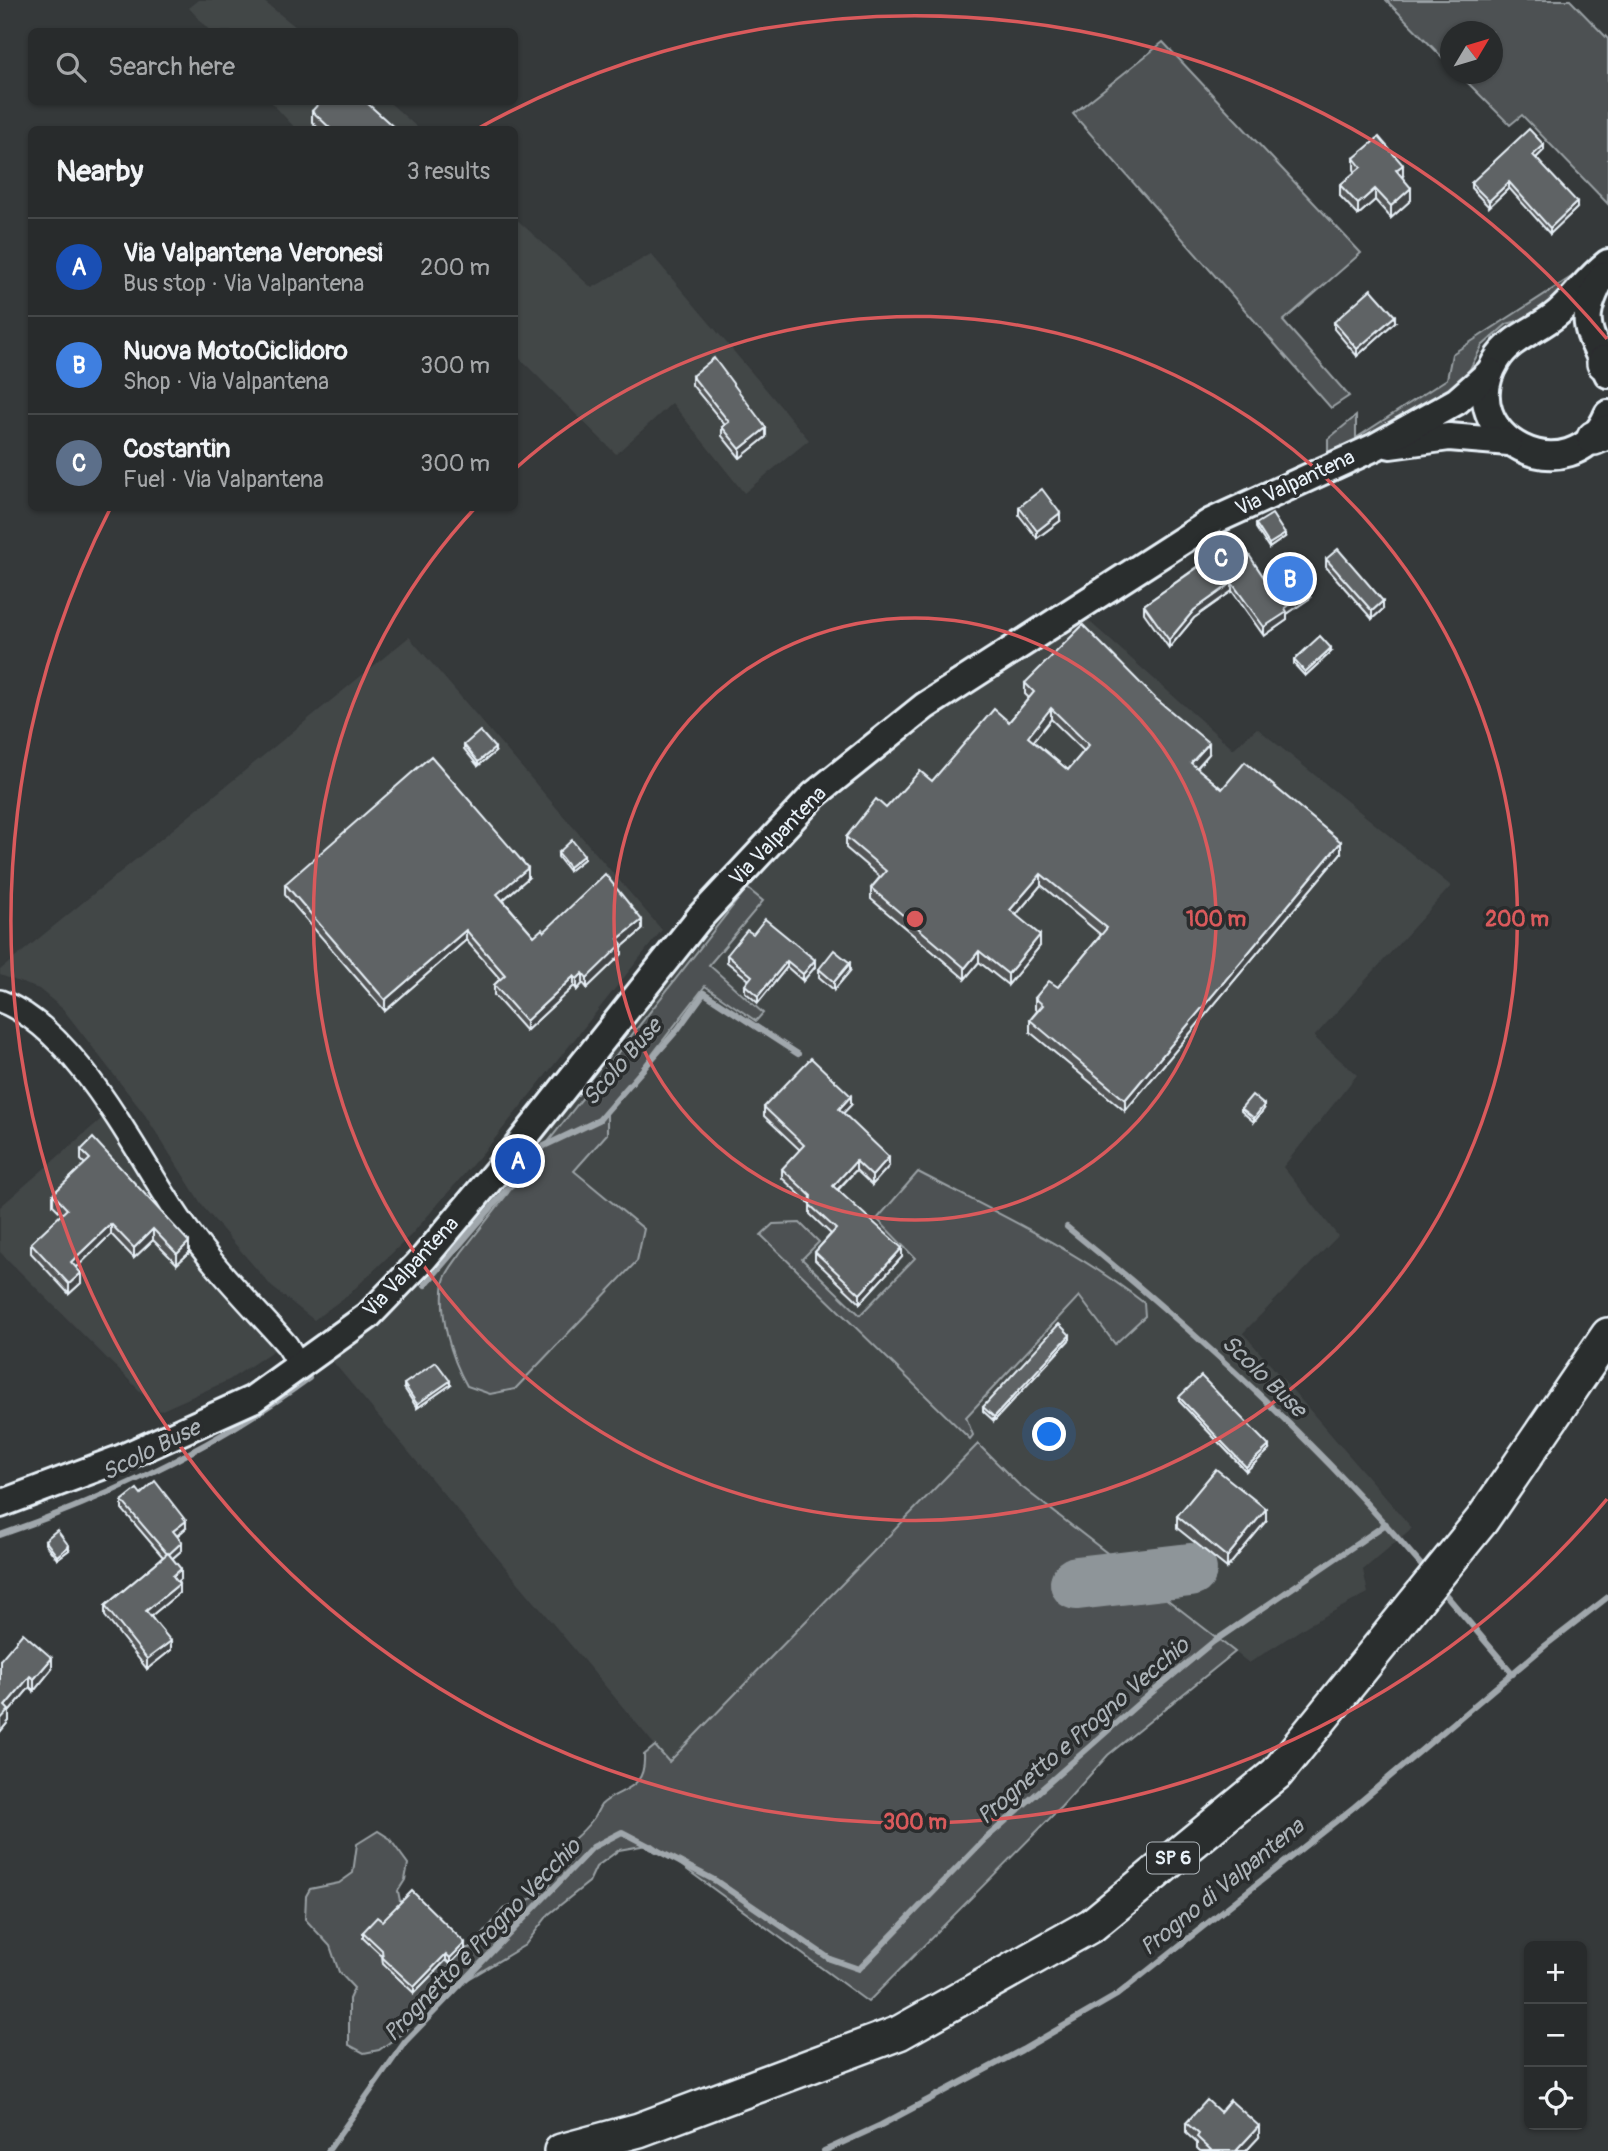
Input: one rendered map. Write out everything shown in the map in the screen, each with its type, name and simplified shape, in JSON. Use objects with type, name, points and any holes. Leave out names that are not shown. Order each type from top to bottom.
[{"type":"highway","name":"SP 6","points":[[561,2151],[639,2130],[900,2033],[1092,1925],[1277,1773],[1482,1520],[1608,1335]]},
{"type":"street","name":"Via Valpantena","points":[[0,1504],[120,1459],[241,1404],[368,1316],[424,1258],[517,1147],[700,917],[814,795],[925,706],[1158,553],[1263,496],[1375,447],[1457,401],[1490,372],[1505,348],[1558,313],[1587,279],[1608,265]]},
{"type":"street","name":"Via Valpantena","points":[[1605,364],[1589,337],[1588,315],[1592,295],[1608,265]]},
{"type":"street","name":"Via Valpantena","points":[[1530,334],[1549,331],[1568,334],[1585,342],[1605,364]]},
{"type":"street","points":[[1490,372],[1486,391],[1489,410],[1496,428],[1509,442]]},
{"type":"street","name":"Via Valpantena","points":[[1375,447],[1449,437],[1509,442],[1529,453],[1552,456],[1574,451],[1603,428]]},
{"type":"street","points":[[0,1001],[23,1011],[43,1027],[84,1074],[184,1225],[286,1345],[299,1366]]},
{"type":"shaded area","points":[[199,0],[262,0],[297,28],[207,28],[189,8]]},
{"type":"shaded area","points":[[1386,0],[1570,0],[1608,39],[1608,204],[1522,115],[1510,125],[1469,84],[1503,84],[1503,21],[1440,21],[1440,55]]},
{"type":"shaded area","points":[[1163,42],[1361,253],[1283,321],[1349,396],[1331,408],[1073,114]]},
{"type":"shaded area","points":[[274,105],[392,105],[416,126],[293,126]]},
{"type":"shaded area","points":[[518,221],[592,288],[651,254],[809,440],[744,493],[672,403],[616,454],[518,357]]},
{"type":"shaded area","points":[[1576,274],[1579,277],[1536,316],[1507,324],[1482,346],[1470,369],[1453,392],[1415,418],[1328,452],[1328,439],[1356,416],[1356,438],[1447,379],[1452,354]]},
{"type":"shaded area","points":[[1082,615],[1233,749],[1257,728],[1451,886],[1314,1037],[1357,1075],[1283,1167],[1338,1236],[1243,1333],[1412,1528],[1363,1570],[1368,1593],[1308,1625],[1249,1663],[1018,1484],[978,1444],[669,1762],[328,1356],[438,1260],[521,1164],[749,879],[811,813],[892,743]]},
{"type":"shaded area","points":[[409,637],[662,930],[493,1141],[411,1235],[349,1294],[314,1320],[272,1287],[204,1208],[145,1115],[63,1009],[39,989],[0,975],[0,970]]},
{"type":"shaded area","points":[[747,888],[763,901],[709,965],[763,1013],[756,1021],[705,986],[607,1113],[607,1134],[574,1171],[644,1229],[637,1261],[515,1389],[490,1394],[467,1386],[447,1335],[443,1294],[447,1274]]},
{"type":"shaded area","points":[[107,1114],[289,1340],[229,1380],[160,1411],[0,1252],[0,1207]]},
{"type":"shaded area","points":[[918,1172],[1062,1248],[1144,1303],[1145,1316],[1115,1344],[1079,1296],[966,1417],[973,1435],[970,1439],[761,1235],[773,1224],[800,1223],[819,1242],[802,1259],[860,1315],[915,1258],[877,1219]]},
{"type":"shaded area","points":[[978,1444],[1018,1484],[1235,1652],[1108,1755],[1061,1807],[868,2002],[652,1844],[619,1850],[596,1867],[589,1882],[549,1914],[525,1945],[442,1995],[404,2032],[379,2050],[364,2053],[349,2045],[349,1999],[354,1988],[339,1972],[330,1946],[305,1919],[306,1896],[310,1889],[339,1883],[353,1873],[357,1844],[378,1831],[389,1838],[408,1864],[405,1880],[398,1891],[402,1911],[462,1949],[473,1947],[503,1909],[533,1898],[550,1885],[560,1853],[585,1829],[601,1805],[636,1783],[641,1776],[644,1755],[655,1746],[669,1762]]},
{"type":"building","points":[[317,105],[369,105],[393,126],[328,126],[312,111]]},
{"type":"building","points":[[1529,129],[1544,145],[1533,155],[1577,202],[1550,228],[1509,182],[1489,201],[1471,183]]},
{"type":"building","points":[[1379,137],[1403,165],[1396,170],[1411,188],[1391,206],[1375,189],[1358,204],[1340,185],[1361,167],[1354,158]]},
{"type":"building","points":[[1371,289],[1395,316],[1357,349],[1334,322]]},
{"type":"building","points":[[714,358],[766,428],[740,449],[722,427],[729,422],[692,376]]},
{"type":"building","points":[[1042,489],[1060,513],[1037,531],[1019,507]]},
{"type":"building","points":[[1272,514],[1285,534],[1269,544],[1256,524]]},
{"type":"building","points":[[1220,531],[1238,558],[1247,552],[1267,582],[1292,565],[1310,590],[1285,608],[1287,612],[1264,627],[1232,583],[1194,610],[1169,640],[1144,605],[1214,556],[1204,542]]},
{"type":"building","points":[[1338,549],[1383,601],[1372,611],[1326,559]]},
{"type":"building","points":[[1083,625],[1155,698],[1209,743],[1191,763],[1222,789],[1245,762],[1341,842],[1125,1100],[1030,1020],[1043,1005],[1035,998],[1049,981],[1058,987],[1107,928],[1041,874],[1010,910],[1040,935],[1008,974],[979,951],[965,968],[871,888],[886,871],[846,837],[876,799],[886,808],[920,771],[932,781],[994,709],[1009,722],[1034,692],[1025,683]],"holes":[[[1051,708],[1089,745],[1068,770],[1028,737]]]},
{"type":"building","points":[[1320,636],[1331,648],[1305,672],[1294,660]]},
{"type":"building","points":[[480,731],[495,748],[478,762],[464,745]]},
{"type":"building","points":[[431,756],[528,868],[497,894],[534,936],[542,929],[544,932],[605,874],[642,920],[618,939],[622,944],[587,978],[583,973],[577,979],[574,976],[526,1021],[494,985],[505,975],[466,930],[385,1000],[285,884]]},
{"type":"building","points":[[572,840],[584,855],[569,867],[558,853]]},
{"type":"building","points":[[765,919],[815,960],[803,974],[787,961],[758,996],[745,985],[752,976],[727,955],[747,930],[753,934]]},
{"type":"building","points":[[834,950],[850,963],[834,982],[819,969]]},
{"type":"building","points":[[811,1058],[851,1096],[839,1109],[889,1157],[872,1176],[856,1161],[833,1186],[902,1248],[860,1294],[815,1252],[836,1229],[810,1205],[811,1196],[782,1169],[804,1145],[764,1107]]},
{"type":"building","points":[[1252,1095],[1264,1105],[1254,1118],[1241,1108]]},
{"type":"building","points":[[93,1138],[189,1242],[177,1254],[153,1229],[134,1248],[111,1224],[71,1262],[81,1273],[69,1284],[31,1243],[67,1209],[53,1194],[90,1159],[81,1150]]},
{"type":"building","points":[[1059,1324],[1070,1335],[994,1417],[983,1407]]},
{"type":"building","points":[[436,1362],[450,1381],[417,1404],[404,1384]]},
{"type":"building","points":[[1201,1376],[1269,1446],[1246,1467],[1179,1397]]},
{"type":"building","points":[[1216,1469],[1266,1509],[1227,1557],[1177,1516]]},
{"type":"building","points":[[155,1481],[186,1521],[173,1531],[182,1542],[168,1555],[122,1501],[137,1489],[141,1494]]},
{"type":"building","points":[[57,1530],[69,1546],[57,1556],[45,1540]]},
{"type":"building","points":[[168,1553],[181,1569],[173,1576],[179,1584],[146,1611],[171,1641],[147,1659],[105,1606]]},
{"type":"building","points":[[23,1633],[52,1658],[34,1679],[30,1676],[5,1706],[9,1710],[0,1720],[0,1660]]},
{"type":"building","points":[[412,1891],[465,1943],[450,1958],[446,1954],[414,1987],[383,1958],[382,1950],[363,1932],[377,1917],[382,1921]]},
{"type":"building","points":[[1207,2100],[1220,2112],[1230,2100],[1259,2126],[1236,2151],[1212,2151],[1186,2123]]},
{"type":"waterway","name":"Scolo Buse","points":[[425,1285],[544,1146],[599,1120],[678,1029],[704,993],[798,1054]]},
{"type":"waterway","name":"Scolo Buse","points":[[1067,1227],[1207,1346],[1296,1430],[1421,1565]]},
{"type":"waterway","name":"Scolo Buse","points":[[0,1535],[81,1504],[160,1468],[237,1426],[309,1378]]},
{"type":"waterway","name":"Prognetto e Progno Vecchio","points":[[328,2151],[405,2042],[593,1847],[622,1832],[716,1881],[830,1959],[859,1969],[984,1840],[1138,1704],[1213,1642],[1386,1524]]},
{"type":"waterway","name":"Scolo Buse","points":[[1446,1595],[1513,1674]]},
{"type":"waterway","name":"Progno di Valpantena","points":[[824,2151],[881,2125],[1022,2050],[1117,1995],[1354,1807],[1546,1645],[1608,1597]]},
{"type":"taxiway","points":[[1077,1583],[1190,1570]]},
{"type":"place","name":"Costantin","points":[[1221,558]]},
{"type":"place","name":"Nuova MotoCiclidoro","points":[[1290,579]]},
{"type":"place","name":"Via Valpantena Veronesi","points":[[518,1161]]}]
